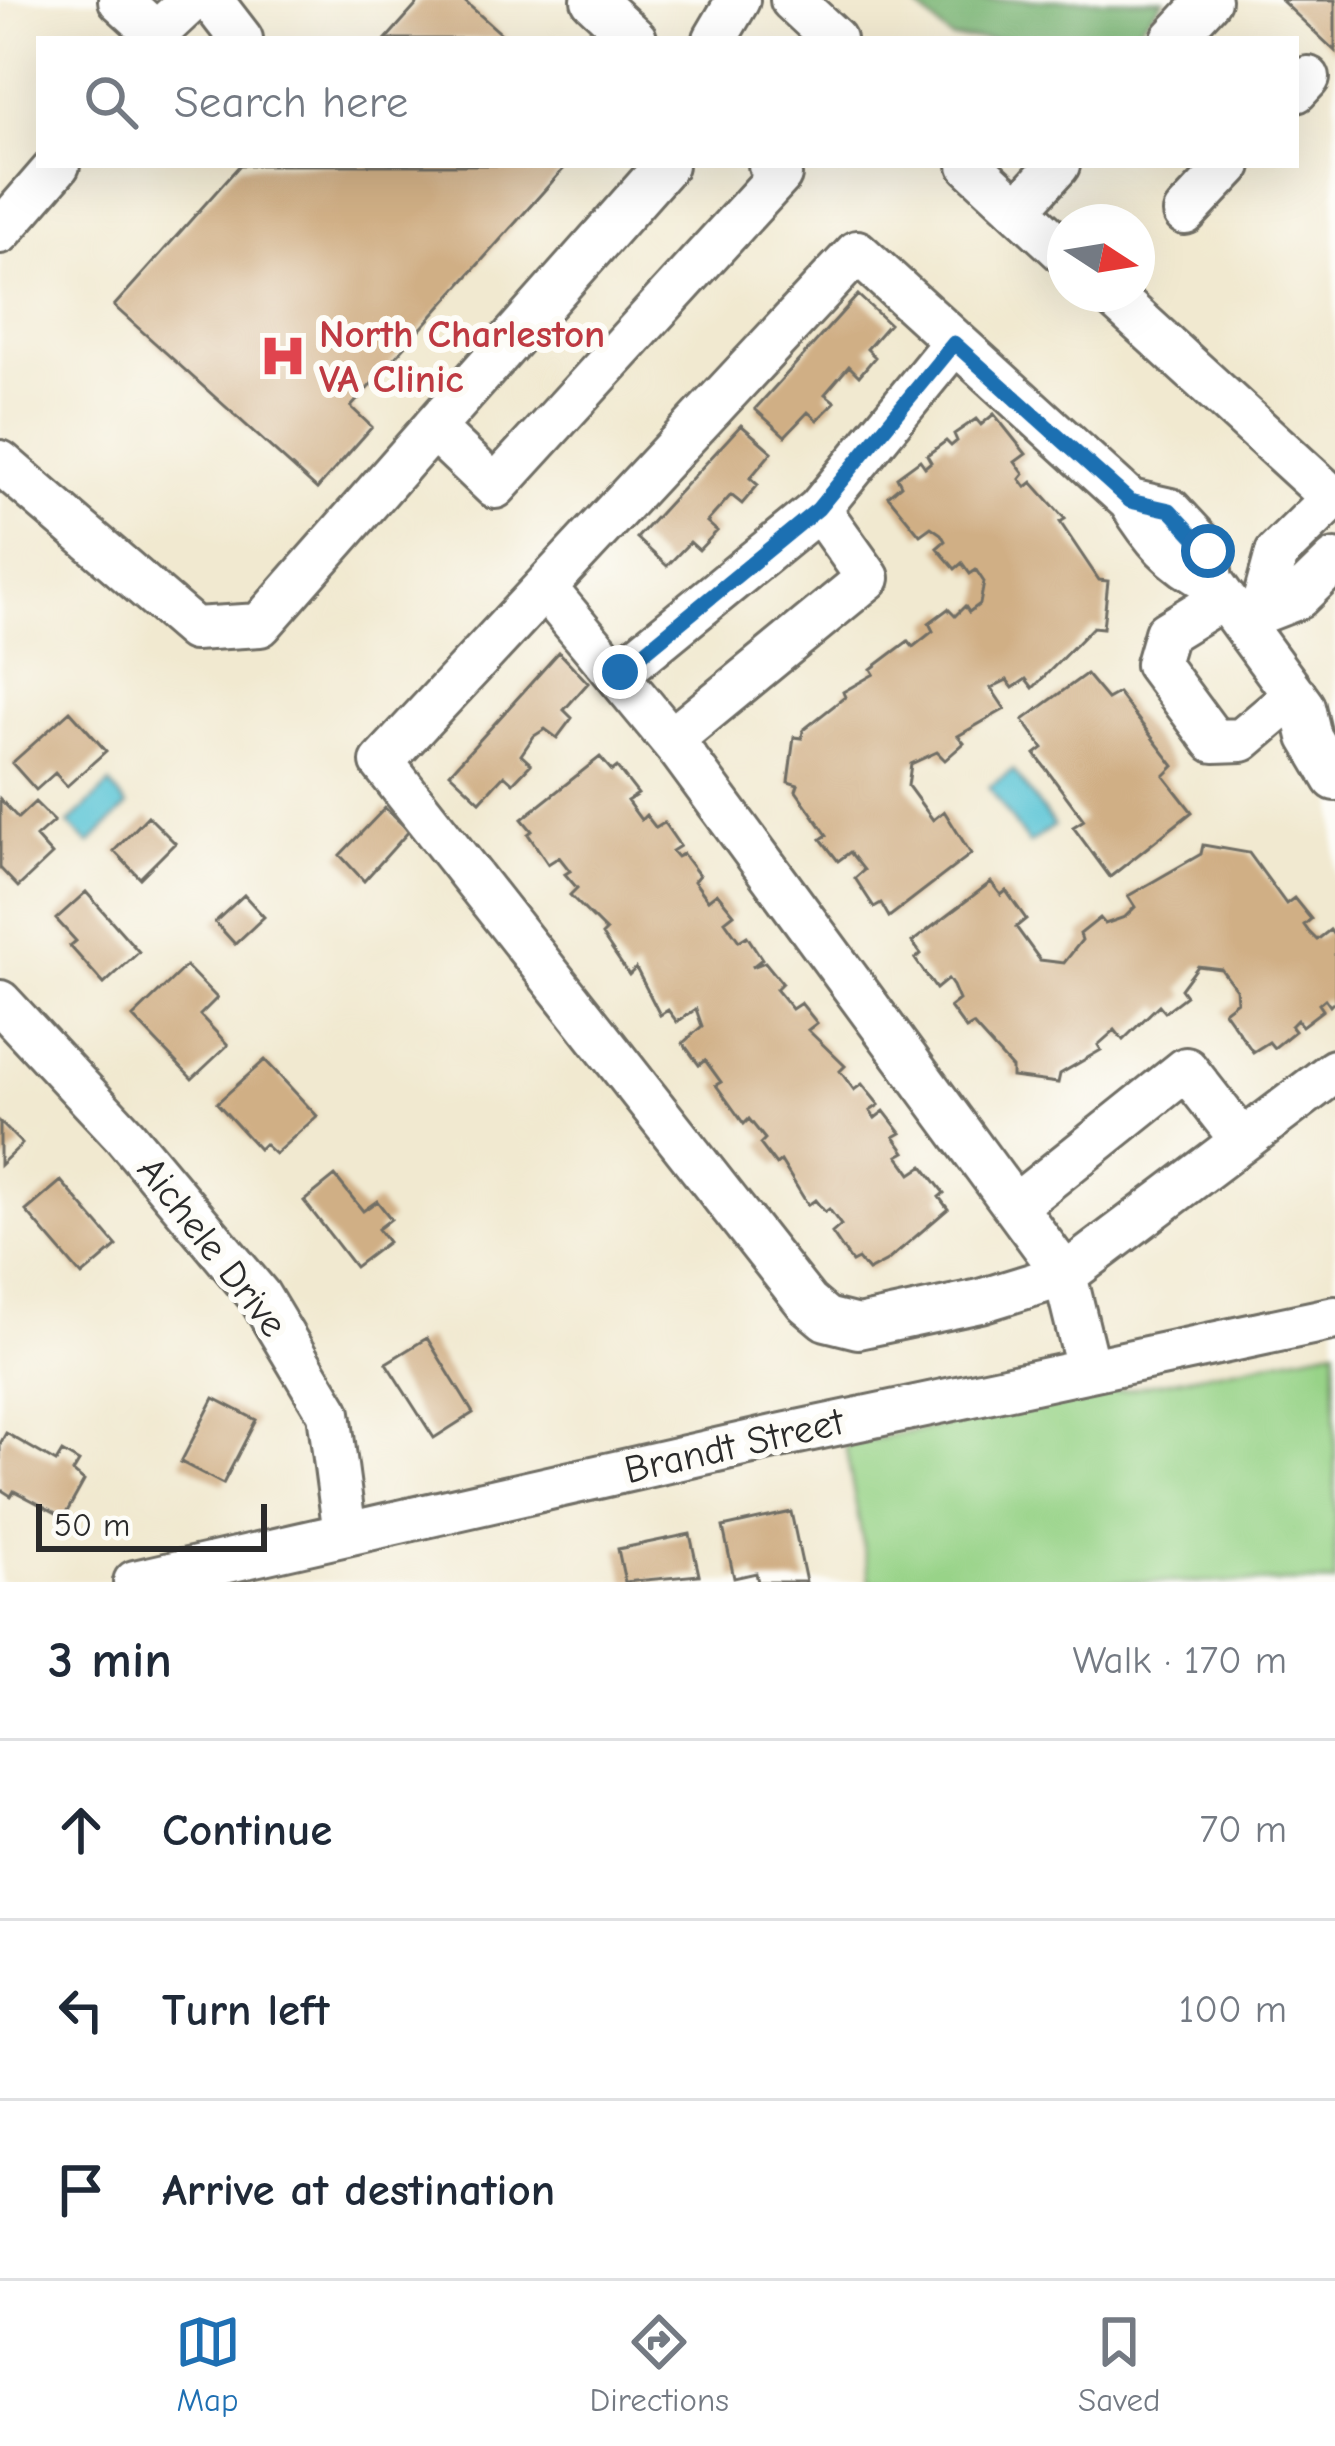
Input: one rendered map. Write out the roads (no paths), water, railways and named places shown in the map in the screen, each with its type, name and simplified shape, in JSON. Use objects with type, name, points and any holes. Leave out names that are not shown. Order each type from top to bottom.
[{"type":"street","points":[[120,0],[152,35],[192,0]]},
{"type":"street","points":[[212,0],[239,36]]},
{"type":"street","points":[[593,0],[631,36]]},
{"type":"street","points":[[717,36],[738,0]]},
{"type":"street","points":[[792,0],[831,36]]},
{"type":"street","points":[[1176,36],[1209,0]]},
{"type":"street","points":[[0,232],[55,168]]},
{"type":"street","points":[[0,463],[194,629],[260,625],[663,168]]},
{"type":"street","points":[[433,428],[495,487],[781,175],[773,168]]},
{"type":"street","points":[[973,168],[1047,236]]},
{"type":"street","points":[[1018,209],[1055,168]]},
{"type":"street","points":[[1185,213],[1227,168]]},
{"type":"street","points":[[1335,561],[1297,598],[1236,604],[1166,633],[1157,664],[1214,741],[1321,734],[1236,604],[1181,567],[1179,542],[856,252],[382,762],[807,1303],[826,1318],[858,1327],[980,1301],[1065,1275],[1240,1138],[1335,1071]]},
{"type":"street","points":[[1130,312],[1334,497],[1236,604]]},
{"type":"street","points":[[620,672],[818,509],[954,343]]},
{"type":"street","points":[[671,740],[868,578],[818,509]]},
{"type":"street","points":[[545,588],[620,672],[1065,1275],[1088,1369]]},
{"type":"street","name":"Aichele Drive","points":[[0,1002],[124,1135],[260,1296],[329,1413],[345,1534]]},
{"type":"street","points":[[1015,1206],[1186,1069],[1240,1138]]},
{"type":"street","name":"Brandt Street","points":[[135,1582],[1335,1318]]},
{"type":"water","points":[[1013,770],[1054,826],[1029,844],[989,787]]},
{"type":"water","points":[[110,784],[127,806],[89,844],[68,824]]},
{"type":"place","name":"North Charleston VA Clinic","points":[[283,356]]}]
